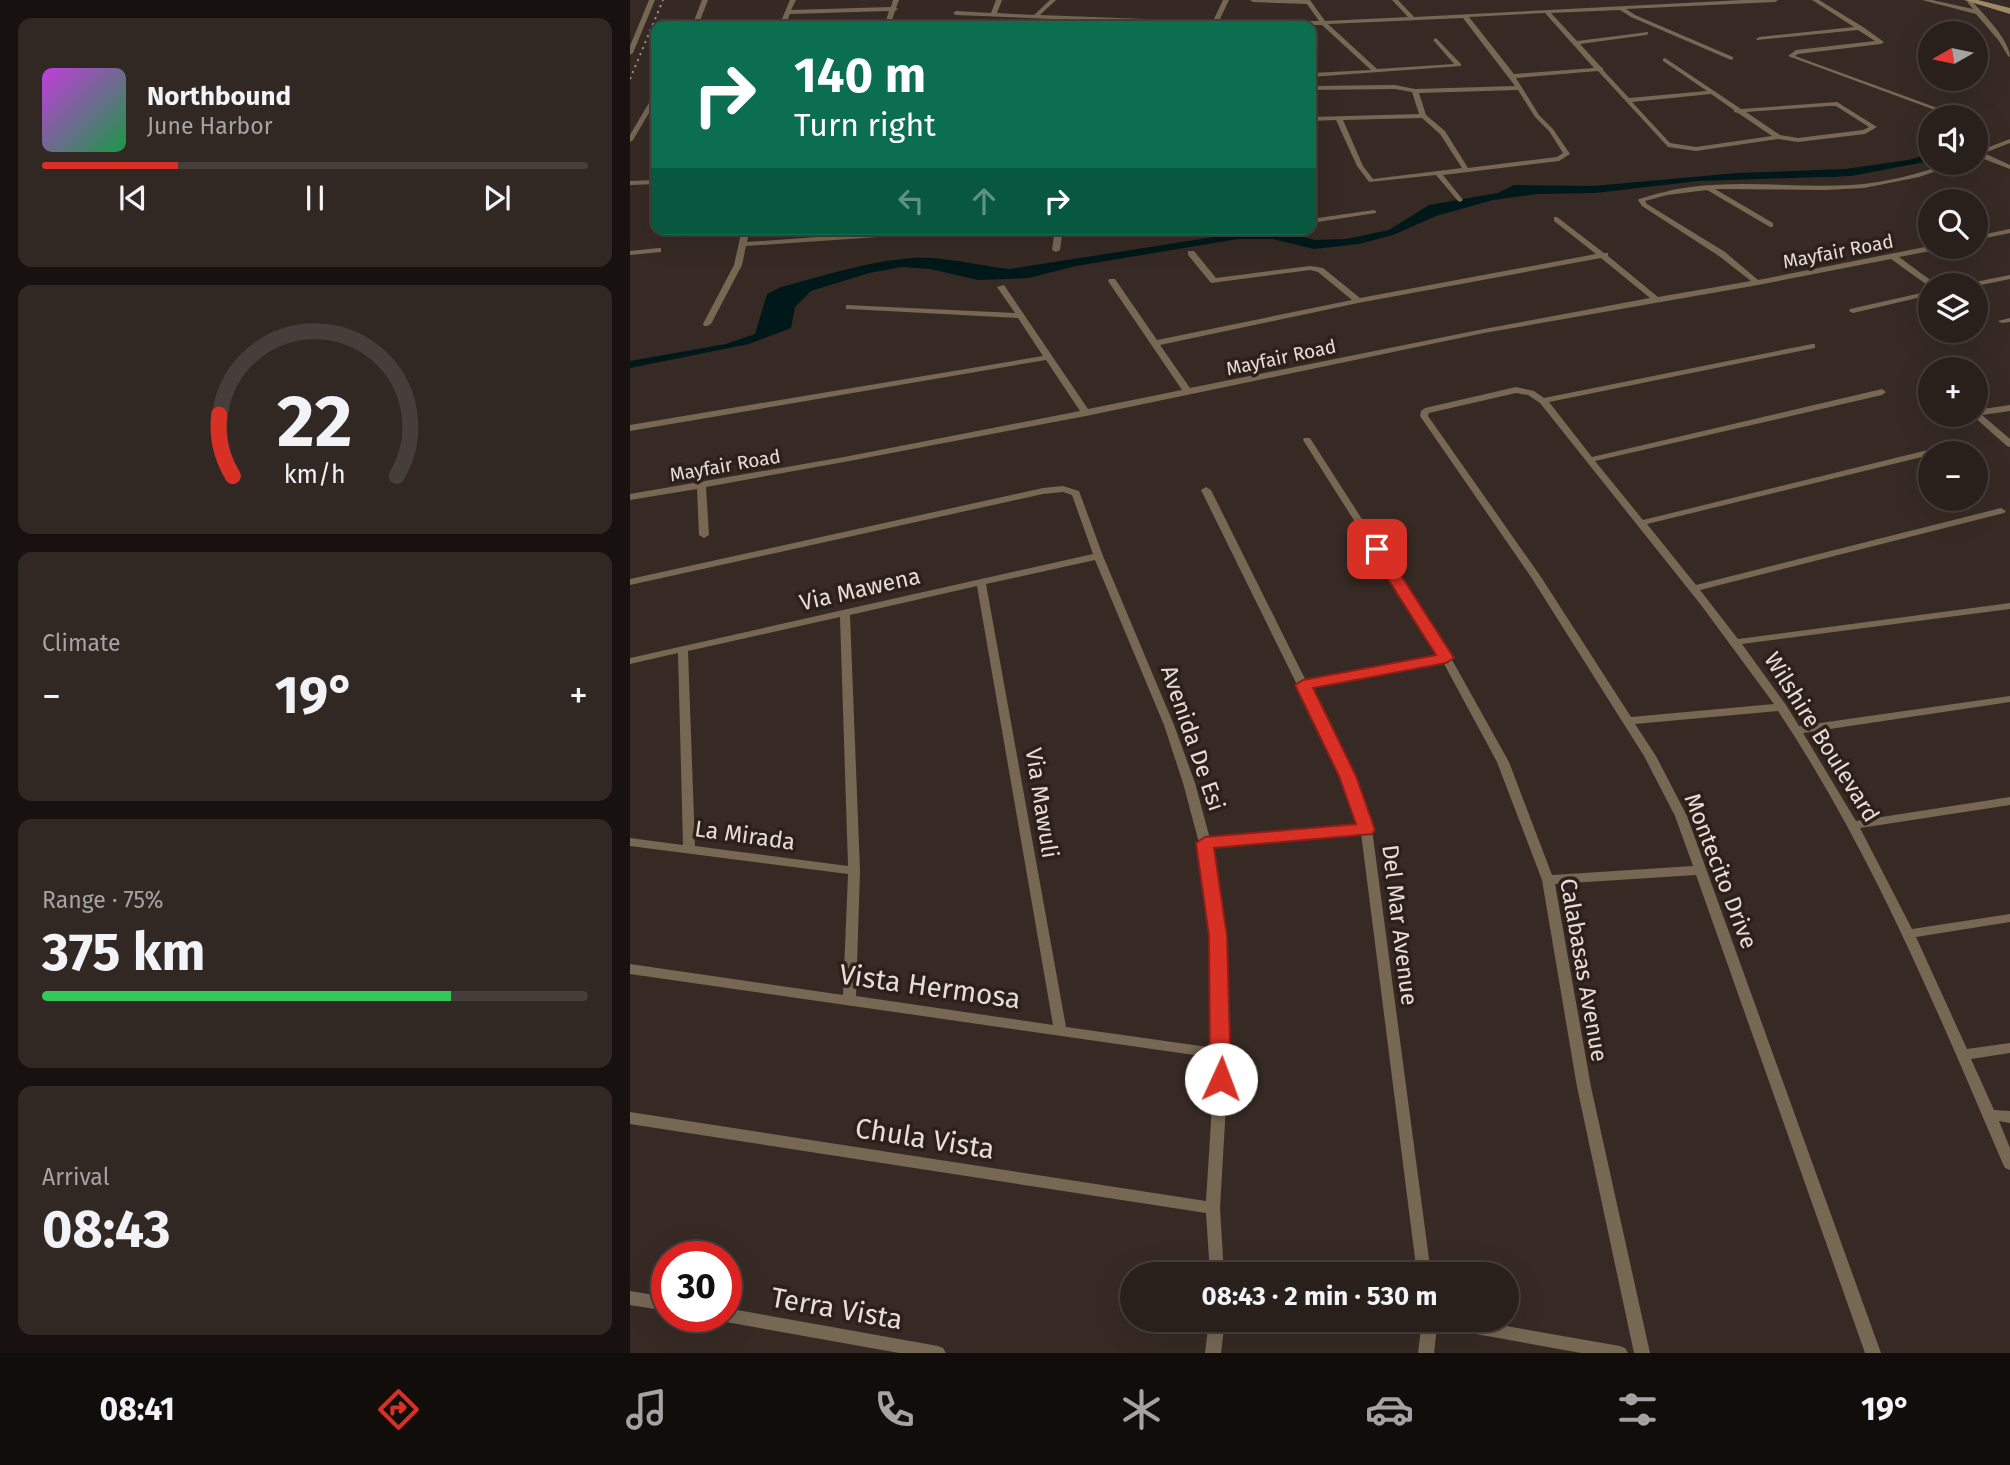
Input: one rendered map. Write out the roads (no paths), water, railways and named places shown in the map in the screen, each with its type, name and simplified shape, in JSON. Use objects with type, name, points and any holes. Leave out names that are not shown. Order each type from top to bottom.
[{"type":"street","points":[[630,53],[652,0]]},
{"type":"street","points":[[696,21],[705,0]]},
{"type":"street","points":[[784,21],[793,0]]},
{"type":"street","points":[[889,21],[896,0]]},
{"type":"street","points":[[993,13],[999,0]]},
{"type":"street","points":[[1036,15],[1053,0]]},
{"type":"street","points":[[1216,21],[1226,0]]},
{"type":"street","points":[[1253,0],[1307,1],[1323,23],[1376,71]]},
{"type":"street","points":[[1395,0],[1413,19]]},
{"type":"street","points":[[1656,0],[1669,6]]},
{"type":"street","points":[[1316,23],[1775,0]]},
{"type":"street","points":[[1815,0],[1881,42],[1796,52],[1791,56],[1926,105]]},
{"type":"street","points":[[1925,0],[1977,12]]},
{"type":"street","points":[[1969,1],[2010,55]]},
{"type":"street","points":[[1969,1],[2010,11]]},
{"type":"street","points":[[788,12],[895,9]]},
{"type":"street","points":[[1622,9],[1731,58]]},
{"type":"street","points":[[956,13],[1073,16],[1127,21]]},
{"type":"street","points":[[1548,13],[1601,69],[1664,143],[1674,148],[1696,149],[1778,137],[1804,140],[1865,132],[1874,127],[1837,104],[1736,111]]},
{"type":"street","points":[[1018,21],[1021,14]]},
{"type":"street","points":[[1070,21],[1073,16]]},
{"type":"street","points":[[1339,119],[1360,166],[1371,181],[1559,159],[1567,155],[1512,76],[1465,16]]},
{"type":"street","points":[[1759,39],[1861,28]]},
{"type":"street","points":[[1576,43],[1646,33]]},
{"type":"street","points":[[1316,75],[1459,65],[1436,40]]},
{"type":"street","points":[[1665,60],[1676,65],[1709,93],[1778,137]]},
{"type":"street","points":[[1512,76],[1601,69]]},
{"type":"street","points":[[1316,89],[1395,87],[1415,91],[1518,88]]},
{"type":"street","points":[[1415,91],[1421,114]]},
{"type":"street","points":[[1628,100],[1709,93]]},
{"type":"street","points":[[630,140],[651,104]]},
{"type":"street","points":[[1316,119],[1421,114],[1431,120],[1448,140],[1466,170]]},
{"type":"street","points":[[1988,150],[2010,141]]},
{"type":"street","points":[[1988,158],[2010,167]]},
{"type":"street","points":[[1438,173],[1460,200]]},
{"type":"street","points":[[1758,283],[1722,254],[1644,205],[1642,201],[1677,191],[1854,187],[1918,174]]},
{"type":"street","points":[[630,183],[651,182]]},
{"type":"street","points":[[1710,190],[1770,225]]},
{"type":"street","points":[[1316,219],[1374,212]]},
{"type":"street","points":[[1557,219],[1605,255],[1656,299]]},
{"type":"street","points":[[1988,236],[2010,231]]},
{"type":"street","points":[[707,324],[738,265],[746,235]]},
{"type":"street","points":[[744,244],[874,235]]},
{"type":"street","points":[[1056,250],[1058,235]]},
{"type":"street","points":[[630,253],[658,250]]},
{"type":"street","name":"Mayfair Road","points":[[630,497],[1086,413],[1484,331],[1758,283],[1918,251]]},
{"type":"street","points":[[1191,253],[1214,281],[1311,268],[1320,270],[1358,301]]},
{"type":"street","points":[[1156,343],[1358,301],[1605,255]]},
{"type":"street","points":[[1893,257],[1918,274]]},
{"type":"street","points":[[1988,281],[2010,277]]},
{"type":"street","points":[[1112,281],[1188,392]]},
{"type":"street","points":[[1001,287],[1086,413]]},
{"type":"street","points":[[1853,311],[1918,296]]},
{"type":"street","points":[[849,306],[1020,316]]},
{"type":"street","points":[[1543,401],[1812,346]]},
{"type":"street","points":[[630,428],[1049,357]]},
{"type":"street","name":"Montecito Drive","points":[[1543,401],[1531,393],[1516,390],[1425,411],[1424,416],[1529,567],[1628,721],[1681,816],[1873,1353]]},
{"type":"street","points":[[1588,460],[1882,392]]},
{"type":"street","name":"Wilshire Boulevard","points":[[1543,401],[1736,642],[1797,730],[1854,825],[1965,1055],[2010,1164]]},
{"type":"street","points":[[1988,411],[2010,408]]},
{"type":"street","points":[[1988,424],[2010,444]]},
{"type":"street","name":"Calabasas Avenue","points":[[1307,440],[1446,658],[1503,762],[1548,880],[1584,1087],[1642,1353]]},
{"type":"street","points":[[1640,523],[1918,455]]},
{"type":"street","points":[[701,486],[704,536]]},
{"type":"street","name":"Avenida De Esi","points":[[630,582],[1030,494],[1063,489],[1076,493],[1098,556],[1168,725],[1189,783],[1205,843],[1218,936],[1222,1054],[1213,1208],[1216,1262]]},
{"type":"street","name":"Del Mar Avenue","points":[[1206,489],[1348,776],[1366,830],[1422,1262]]},
{"type":"street","points":[[1693,589],[2001,511]]},
{"type":"street","name":"Via Mawena","points":[[630,661],[1098,556]]},
{"type":"street","name":"Via Mawuli","points":[[981,583],[1060,1029]]},
{"type":"street","points":[[1736,642],[2010,606]]},
{"type":"street","points":[[845,612],[854,871],[849,999]]},
{"type":"street","points":[[683,651],[689,848]]},
{"type":"street","points":[[1303,685],[1446,658]]},
{"type":"street","points":[[1797,730],[2010,699]]},
{"type":"street","points":[[1628,721],[1782,707]]},
{"type":"street","points":[[1854,825],[2010,802]]},
{"type":"street","points":[[1205,843],[1366,830]]},
{"type":"street","name":"La Mirada","points":[[630,842],[854,871]]},
{"type":"street","points":[[1548,880],[1701,870]]},
{"type":"street","points":[[1907,934],[2010,918]]},
{"type":"street","name":"Vista Hermosa","points":[[630,969],[1222,1054]]},
{"type":"street","points":[[1965,1055],[2010,1048]]},
{"type":"street","points":[[1989,1115],[2010,1117]]},
{"type":"street","name":"Chula Vista","points":[[630,1118],[1213,1208]]},
{"type":"street","points":[[630,1297],[651,1301]]},
{"type":"street","name":"Terra Vista","points":[[742,1318],[938,1353]]},
{"type":"street","points":[[1213,1353],[1216,1332]]},
{"type":"street","points":[[1426,1353],[1429,1332]]},
{"type":"street","points":[[1504,1332],[1620,1353]]},
{"type":"water","points":[[1918,157],[1918,163],[1851,176],[1699,181],[1595,193],[1536,194],[1493,200],[1436,216],[1393,235],[1359,244],[1314,249],[1273,239],[1238,239],[1076,266],[1029,278],[978,280],[930,269],[902,267],[869,273],[811,291],[795,307],[791,328],[749,344],[630,368],[630,361],[726,344],[755,334],[767,294],[781,287],[880,262],[925,258],[1010,269],[1227,235],[1297,235],[1314,240],[1346,239],[1389,230],[1429,205],[1498,193],[1514,185],[1594,186],[1737,173],[1845,169]]},
{"type":"waterway","points":[[1803,176],[1837,176]]},
{"type":"railway","points":[[654,21],[663,0]]},
{"type":"railway","points":[[630,79],[651,29]]}]
